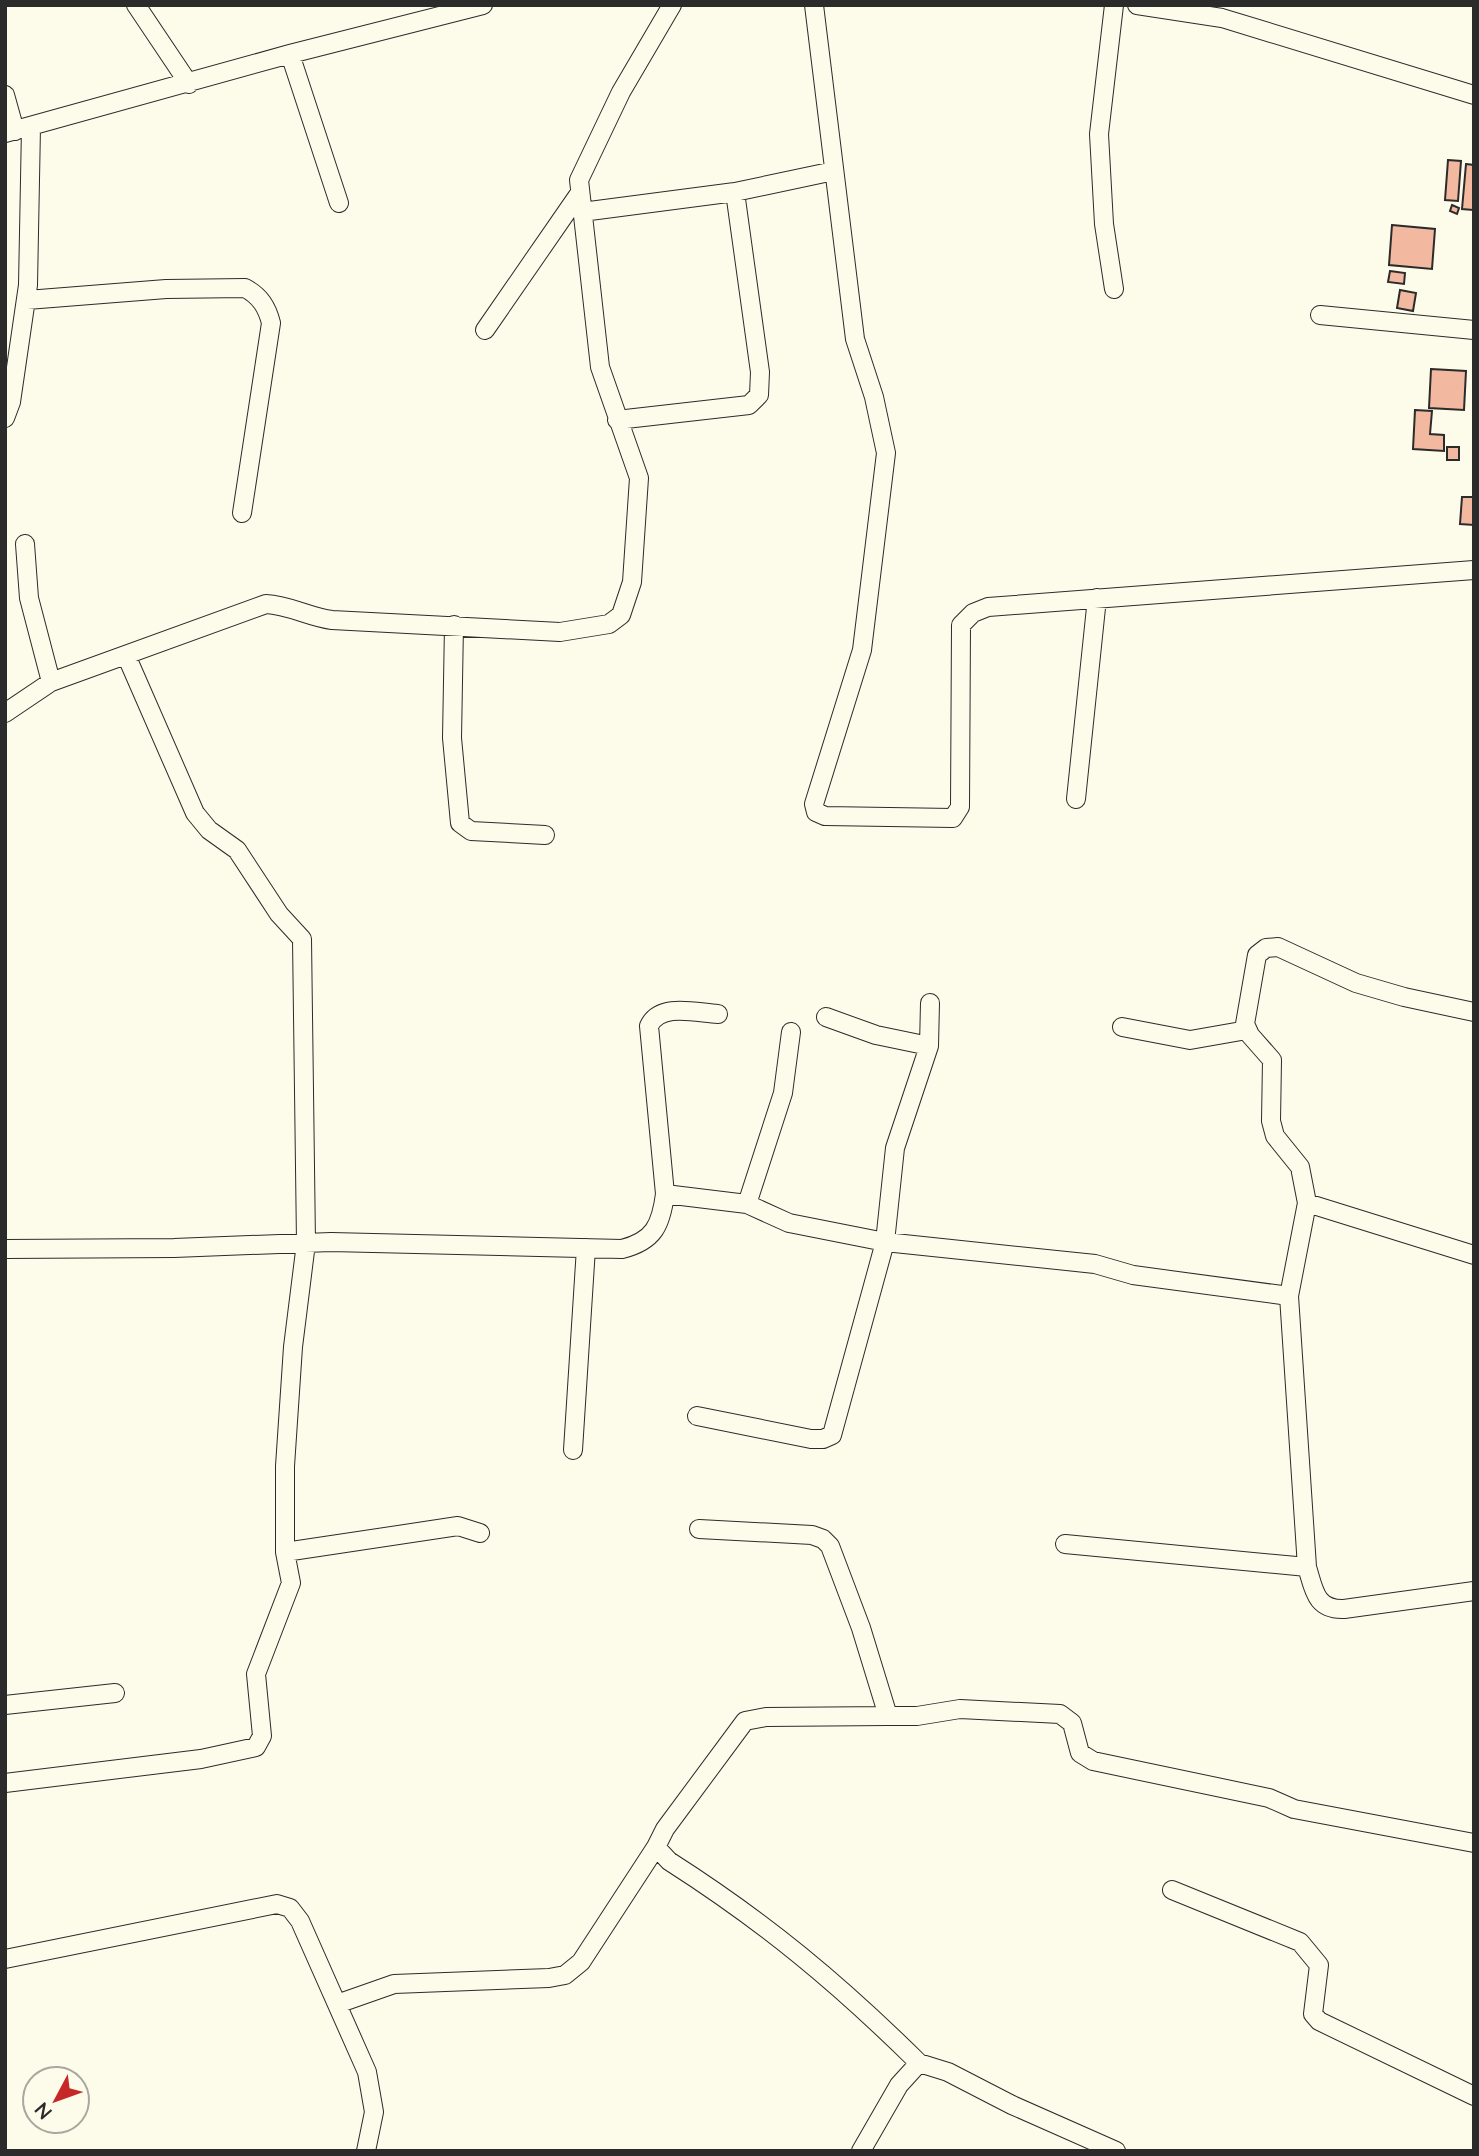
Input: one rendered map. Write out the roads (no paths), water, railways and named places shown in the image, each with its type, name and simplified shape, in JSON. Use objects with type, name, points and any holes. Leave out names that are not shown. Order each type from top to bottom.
[{"type":"street","points":[[136,5],[188,84]]},
{"type":"street","points":[[17,130],[290,54],[482,5]]},
{"type":"street","points":[[5,712],[51,682],[266,604],[283,605],[314,618],[332,620],[560,632],[609,624],[621,615],[632,582],[640,492],[636,463],[617,420],[600,367],[581,203],[581,171],[621,92],[672,5]]},
{"type":"street","points":[[814,5],[855,339],[874,397],[886,453],[862,650],[814,804],[816,812],[825,817],[953,818],[960,807],[961,625],[973,613],[988,607],[1474,570]]},
{"type":"street","points":[[1114,5],[1099,134],[1104,225],[1114,289]]},
{"type":"street","points":[[1138,5],[1222,18],[1474,94]]},
{"type":"street","points":[[290,54],[339,203]]},
{"type":"street","points":[[5,95],[17,130],[31,233],[27,300],[11,402],[5,418]]},
{"type":"street","points":[[485,330],[581,203],[735,192],[834,171]]},
{"type":"street","points":[[617,420],[748,405],[760,395],[760,372],[735,192]]},
{"type":"street","points":[[27,300],[166,289],[245,288],[255,293],[268,311],[271,323],[242,513]]},
{"type":"street","points":[[1320,315],[1474,330]]},
{"type":"street","points":[[25,544],[29,598],[51,682]]},
{"type":"street","points":[[1076,799],[1097,598]]},
{"type":"street","points":[[454,625],[452,738],[460,823],[471,831],[545,835]]},
{"type":"street","points":[[5,1783],[201,1759],[256,1747],[262,1736],[256,1674],[291,1583],[285,1552],[287,1439],[306,1243],[302,939],[279,914],[237,850],[209,830],[195,813],[126,656]]},
{"type":"street","points":[[1474,1012],[1356,983],[1275,946],[1260,951],[1254,960],[1247,1030],[1272,1060],[1270,1121],[1275,1136],[1300,1167],[1307,1203],[1289,1296],[1307,1567],[1315,1597],[1333,1609],[1474,1591]]},
{"type":"street","points":[[697,1416],[811,1439],[823,1439],[832,1435],[885,1242],[895,1148],[929,1046],[930,1003]]},
{"type":"street","points":[[5,1249],[306,1243],[622,1249],[645,1241],[659,1226],[665,1195],[649,1026],[656,1016],[671,1011],[718,1014]]},
{"type":"street","points":[[826,1017],[876,1035],[929,1046]]},
{"type":"street","points":[[1122,1027],[1190,1040],[1247,1030]]},
{"type":"street","points":[[747,1204],[783,1093],[791,1032]]},
{"type":"street","points":[[665,1195],[747,1204],[789,1223],[885,1242],[1095,1264],[1133,1275],[1289,1296]]},
{"type":"street","points":[[1307,1203],[1474,1255]]},
{"type":"street","points":[[573,1450],[586,1248]]},
{"type":"street","points":[[285,1552],[458,1525],[480,1533]]},
{"type":"street","points":[[699,1529],[813,1535],[823,1539],[830,1546],[861,1628],[888,1716]]},
{"type":"street","points":[[1065,1544],[1307,1567]]},
{"type":"street","points":[[5,1705],[115,1693]]},
{"type":"street","points":[[337,2004],[394,1984],[549,1978],[565,1975],[581,1962],[665,1829],[745,1721],[766,1717],[917,1716],[960,1709],[1060,1714],[1072,1723],[1080,1753],[1093,1761],[1269,1798],[1294,1809],[1474,1843]]},
{"type":"street","points":[[656,1847],[670,1861],[771,1930],[850,1995],[919,2063],[948,2072],[1012,2105],[1116,2151]]},
{"type":"street","points":[[1172,1890],[1300,1942],[1319,1965],[1313,2014],[1318,2021],[1474,2096]]},
{"type":"street","points":[[5,1959],[242,1910],[285,1905],[295,1912],[372,2088],[374,2112],[366,2151]]},
{"type":"street","points":[[861,2151],[900,2085],[919,2063]]}]
